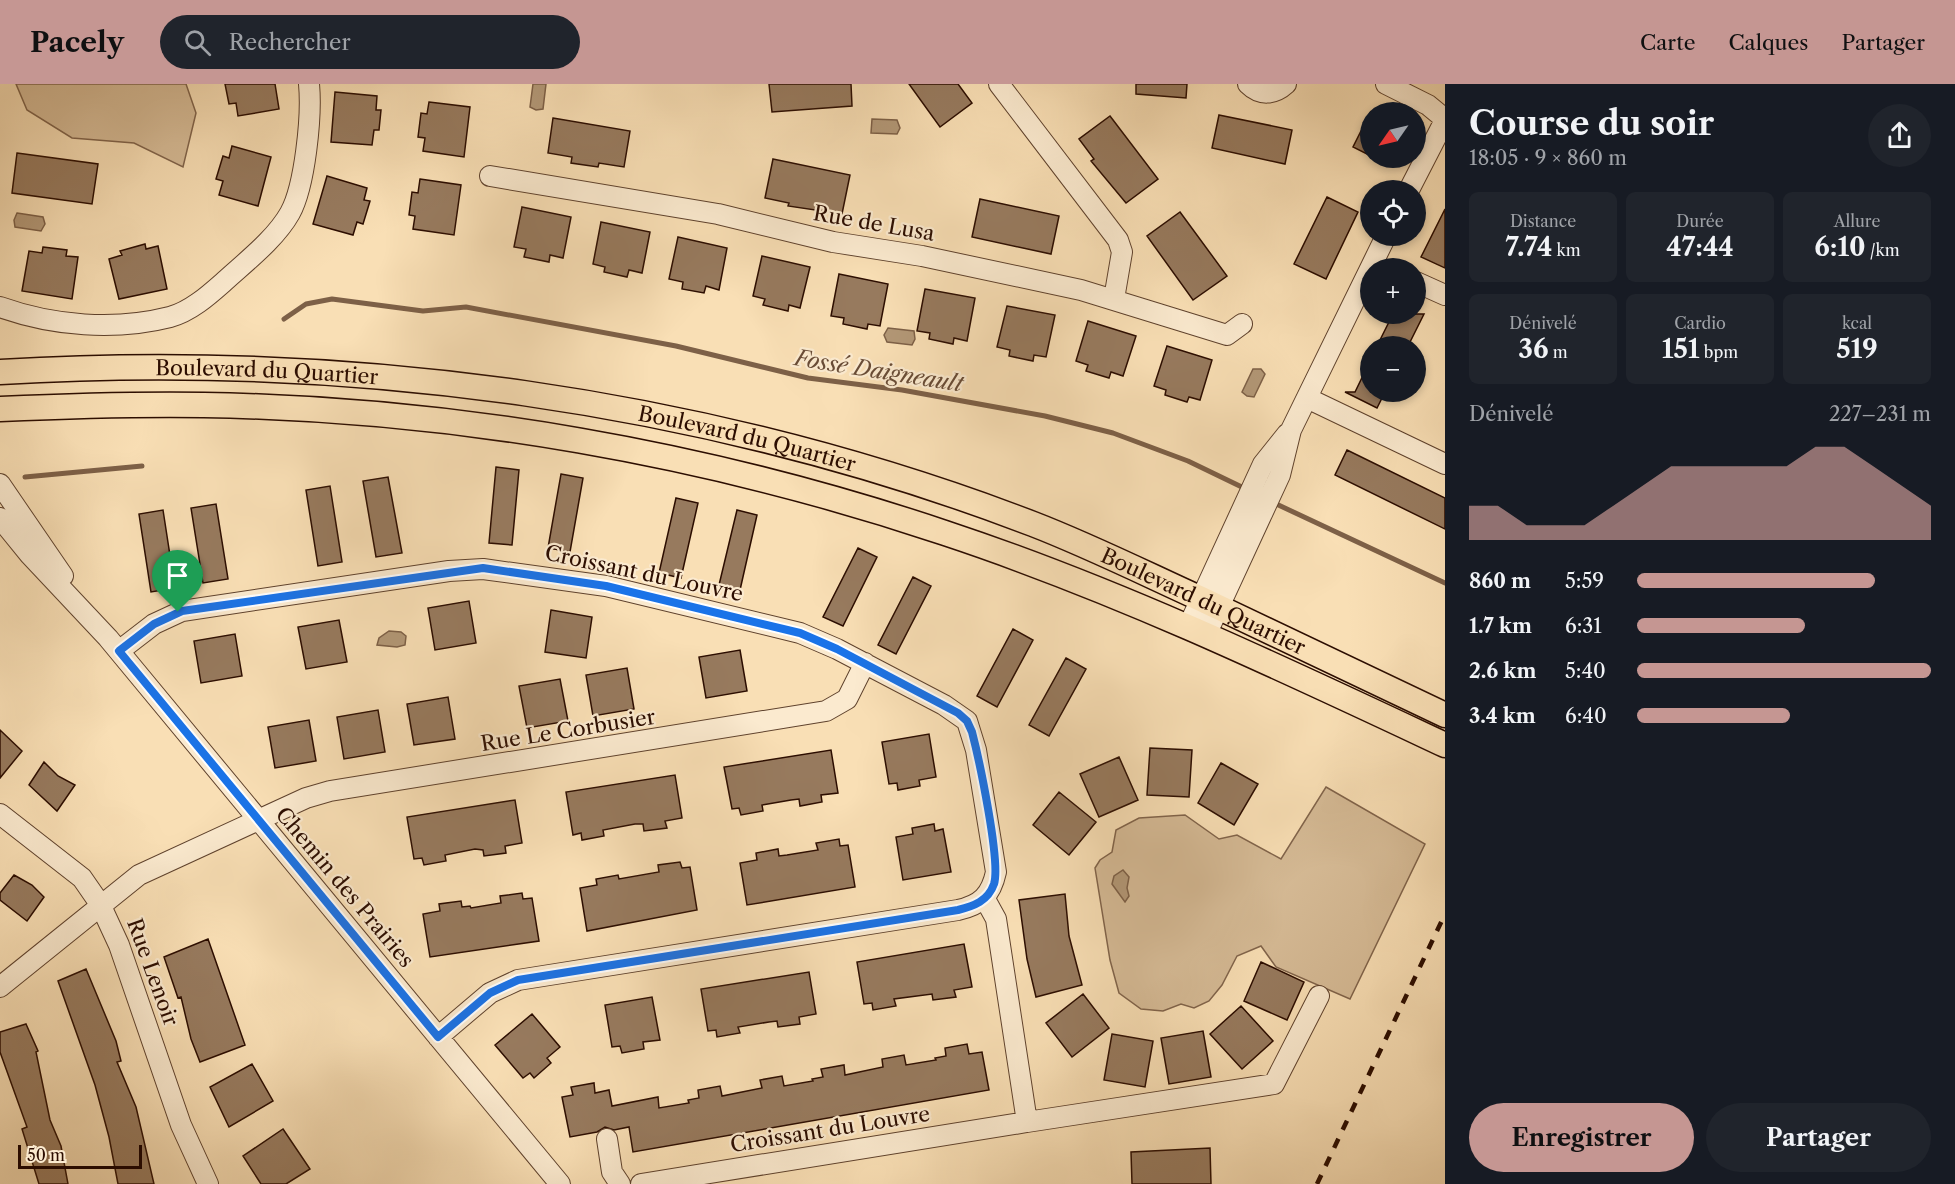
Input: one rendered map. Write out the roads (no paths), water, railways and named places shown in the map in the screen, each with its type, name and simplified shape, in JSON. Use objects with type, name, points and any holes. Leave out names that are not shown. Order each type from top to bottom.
[{"type":"main road","name":"Boulevard du Quartier","points":[[0,372],[157,366],[307,371],[463,386],[607,407],[738,435],[932,489],[1079,543],[1445,716]]},
{"type":"main road","name":"Boulevard du Quartier","points":[[0,409],[134,404],[272,407],[410,417],[582,441],[733,472],[906,520],[1035,565],[1197,631],[1445,745]]},
{"type":"street","points":[[0,307],[56,321],[119,324],[171,316],[203,298],[242,266],[290,213],[308,141],[309,84]]},
{"type":"street","points":[[999,84],[1118,240],[1122,252],[1114,299]]},
{"type":"street","points":[[1248,84],[1259,92],[1268,93],[1286,84]]},
{"type":"street","points":[[1386,84],[1428,105],[1445,119],[1414,180]]},
{"type":"street","name":"Rue de Lusa","points":[[490,176],[718,214],[833,242],[931,257],[1114,299],[1227,334],[1242,324]]},
{"type":"street","points":[[1426,286],[1445,295]]},
{"type":"street","points":[[1197,631],[1240,535],[1280,475],[1279,455],[1306,398],[1360,298]]},
{"type":"street","points":[[1306,398],[1445,464]]},
{"type":"street","name":"Chemin des Prairies","points":[[0,484],[93,620]]},
{"type":"street","name":"Chemin des Prairies","points":[[0,518],[30,555],[93,620],[560,1184]]},
{"type":"street","name":"Croissant du Louvre","points":[[119,651],[154,624],[182,611],[483,568],[599,585],[756,621],[809,636],[865,663],[964,717],[970,726],[996,872],[994,884],[985,899]]},
{"type":"street","name":"Rue Le Corbusier","points":[[0,987],[127,882],[153,866],[306,798],[330,791],[826,711],[847,699],[865,663]]},
{"type":"street","name":"Rue Lenoir","points":[[0,814],[82,878],[100,904],[122,954],[181,1125],[208,1184]]},
{"type":"street","points":[[438,1037],[490,993],[518,980],[958,910],[972,907],[985,899],[996,919],[1027,1122]]},
{"type":"street","name":"Croissant du Louvre","points":[[641,1184],[1274,1084],[1319,996]]},
{"type":"street","points":[[607,1139],[612,1172],[620,1184]]},
{"type":"waterway","name":"Fossé Daigneault","points":[[284,319],[306,304],[332,299],[423,311],[466,307],[676,346],[808,378],[902,390],[1045,416],[1113,433],[1188,461],[1248,490]]},
{"type":"waterway","name":"Fossé Daigneault","points":[[25,477],[142,466]]},
{"type":"waterway","name":"Fossé Daigneault","points":[[1272,502],[1445,583]]},
{"type":"railway","points":[[1317,1184],[1445,914]]}]
